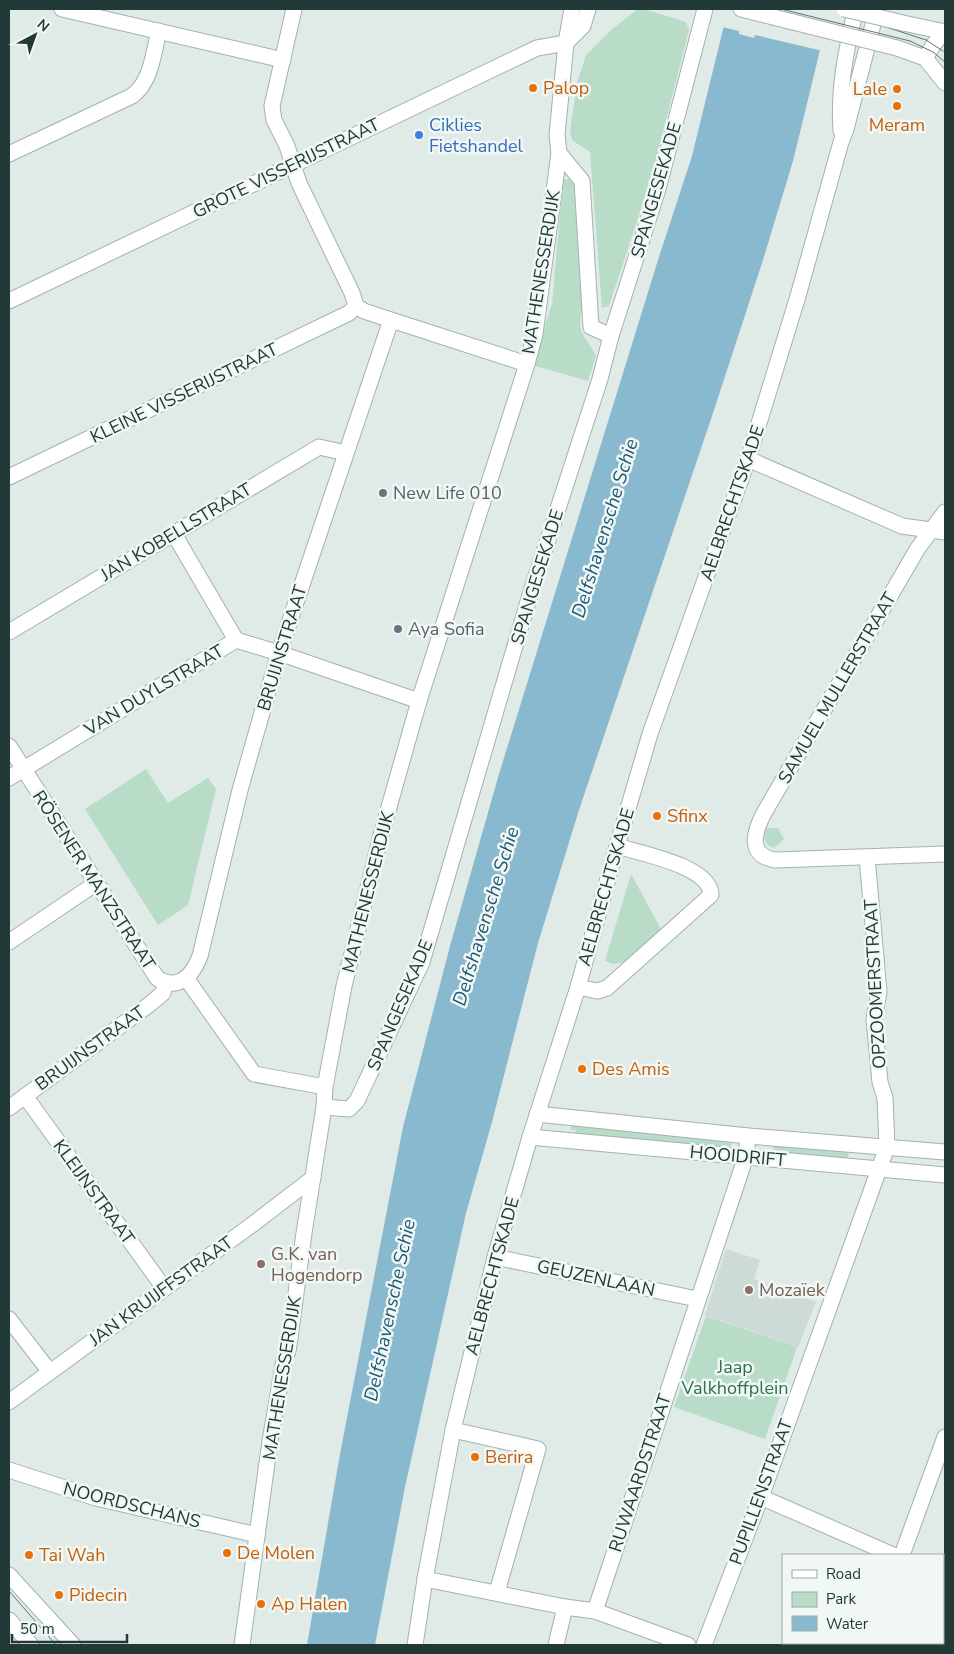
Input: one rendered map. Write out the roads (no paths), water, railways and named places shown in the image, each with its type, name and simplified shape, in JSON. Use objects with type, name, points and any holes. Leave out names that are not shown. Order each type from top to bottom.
[{"type":"street","points":[[62,9],[283,60]]},
{"type":"street","points":[[294,9],[272,106],[274,120],[287,146],[299,183],[352,293],[356,306],[364,311],[527,364]]},
{"type":"street","name":"MATHENESSERDIJK","points":[[242,1645],[284,1360],[290,1338],[324,1107],[325,1088],[344,986],[380,839],[419,701],[535,334],[559,153],[557,134],[566,43],[572,9]]},
{"type":"street","points":[[566,43],[583,26],[588,9]]},
{"type":"street","name":"SPANGESEKADE","points":[[324,1107],[349,1109],[357,1101],[422,962],[530,595],[600,378],[611,336],[658,189],[705,9]]},
{"type":"street","points":[[742,9],[897,48],[926,58],[945,83]]},
{"type":"street","points":[[844,9],[945,32],[929,50],[926,58]]},
{"type":"street","name":"AELBRECHTSKADE","points":[[841,142],[840,113],[844,60],[856,9]]},
{"type":"street","name":"AELBRECHTSKADE","points":[[416,1645],[425,1579],[453,1430],[495,1257],[537,1114],[578,987],[650,734],[748,459],[798,296],[846,129],[877,9]]},
{"type":"street","points":[[9,154],[132,96],[140,90],[147,79],[159,31]]},
{"type":"street","name":"GROTE VISSERIJSTRAAT","points":[[9,301],[537,48],[566,43]]},
{"type":"street","points":[[926,58],[939,48],[945,46]]},
{"type":"street","name":"MATHENESSERDIJK","points":[[559,153],[582,181],[591,327],[611,336]]},
{"type":"street","name":"KLEINE VISSERIJSTRAAT","points":[[9,477],[349,314],[356,306]]},
{"type":"street","name":"BRUIJNSTRAAT","points":[[186,978],[195,969],[200,956],[240,790],[279,653],[391,320]]},
{"type":"street","name":"JAN KOBELLSTRAAT","points":[[9,632],[319,447],[346,453]]},
{"type":"street","points":[[748,459],[902,526],[941,531]]},
{"type":"street","name":"SAMUEL MULLERSTRAAT","points":[[867,857],[774,860],[766,857],[758,850],[755,840],[757,825],[918,548],[941,531],[945,512]]},
{"type":"street","points":[[174,534],[236,640]]},
{"type":"street","name":"VAN DUYLSTRAAT","points":[[9,778],[236,640],[419,701]]},
{"type":"street","name":"RÖSENER MANZSTRAAT","points":[[9,746],[95,884],[157,978],[165,984],[176,983],[186,978]]},
{"type":"street","points":[[578,987],[597,991],[607,988],[711,895],[708,883],[695,872],[658,858],[617,846]]},
{"type":"street","points":[[867,857],[945,854]]},
{"type":"street","name":"OPZOOMERSTRAAT","points":[[867,857],[879,992],[874,1019],[880,1082],[885,1098],[888,1147],[879,1169]]},
{"type":"street","points":[[9,942],[95,884]]},
{"type":"street","points":[[186,978],[254,1074],[325,1088]]},
{"type":"street","name":"BRUIJNSTRAAT","points":[[9,1108],[150,1004],[163,993],[165,984]]},
{"type":"street","name":"KLEIJNSTRAAT","points":[[25,1096],[164,1288]]},
{"type":"street","name":"HOOIDRIFT","points":[[537,1114],[748,1136],[945,1152]]},
{"type":"street","name":"RUWAARDSTRAAT","points":[[595,1611],[746,1156],[748,1136]]},
{"type":"street","name":"HOOIDRIFT","points":[[530,1137],[945,1175]]},
{"type":"street","name":"PUPILLENSTRAAT","points":[[704,1645],[761,1497],[879,1169]]},
{"type":"street","name":"JAN KRUIJFFSTRAAT","points":[[9,1402],[313,1178]]},
{"type":"street","name":"GEUZENLAAN","points":[[495,1257],[698,1299]]},
{"type":"street","points":[[9,1319],[50,1372]]},
{"type":"street","points":[[453,1430],[538,1449],[497,1592]]},
{"type":"street","points":[[902,1554],[945,1438]]},
{"type":"street","name":"NOORDSCHANS","points":[[9,1470],[96,1498],[257,1535]]},
{"type":"street","points":[[761,1497],[891,1554]]},
{"type":"street","points":[[9,1575],[73,1645]]},
{"type":"street","points":[[425,1579],[565,1607],[595,1611],[688,1645]]},
{"type":"street","points":[[556,1645],[565,1607]]},
{"type":"street","points":[[9,1620],[30,1645]]},
{"type":"water","name":"Delfshavensche Schie","points":[[728,9],[830,9],[793,161],[763,260],[579,810],[538,943],[492,1122],[466,1213],[405,1487],[375,1645],[307,1645],[340,1454],[403,1127],[450,946],[499,774],[692,156]]},
{"type":"tram line","points":[[781,9],[910,41],[933,52],[945,62]]},
{"type":"tram line","points":[[886,27],[926,40],[943,51]]},
{"type":"tram line","points":[[9,1591],[56,1645]]},
{"type":"place","name":"Palop","points":[[533,88]]},
{"type":"place","name":"Lale","points":[[897,89]]},
{"type":"place","name":"Meram","points":[[897,106]]},
{"type":"place","name":"Ciklies Fietshandel","points":[[419,135]]},
{"type":"place","name":"New Life 010","points":[[383,493]]},
{"type":"place","name":"Aya Sofia","points":[[398,629]]},
{"type":"place","name":"Sfinx","points":[[657,816]]},
{"type":"place","name":"Des Amis","points":[[582,1069]]},
{"type":"place","name":"G.K. van Hogendorp","points":[[261,1264]]},
{"type":"place","name":"Mozaïek","points":[[749,1290]]},
{"type":"place","name":"Berira","points":[[475,1457]]},
{"type":"place","name":"De Molen","points":[[227,1553]]},
{"type":"place","name":"Tai Wah","points":[[29,1555]]},
{"type":"place","name":"Pidecin","points":[[59,1595]]},
{"type":"place","name":"Ap Halen","points":[[261,1604]]},
{"type":"park label","name":"Jaap Valkhoffplein","points":[[735,1377]]}]
